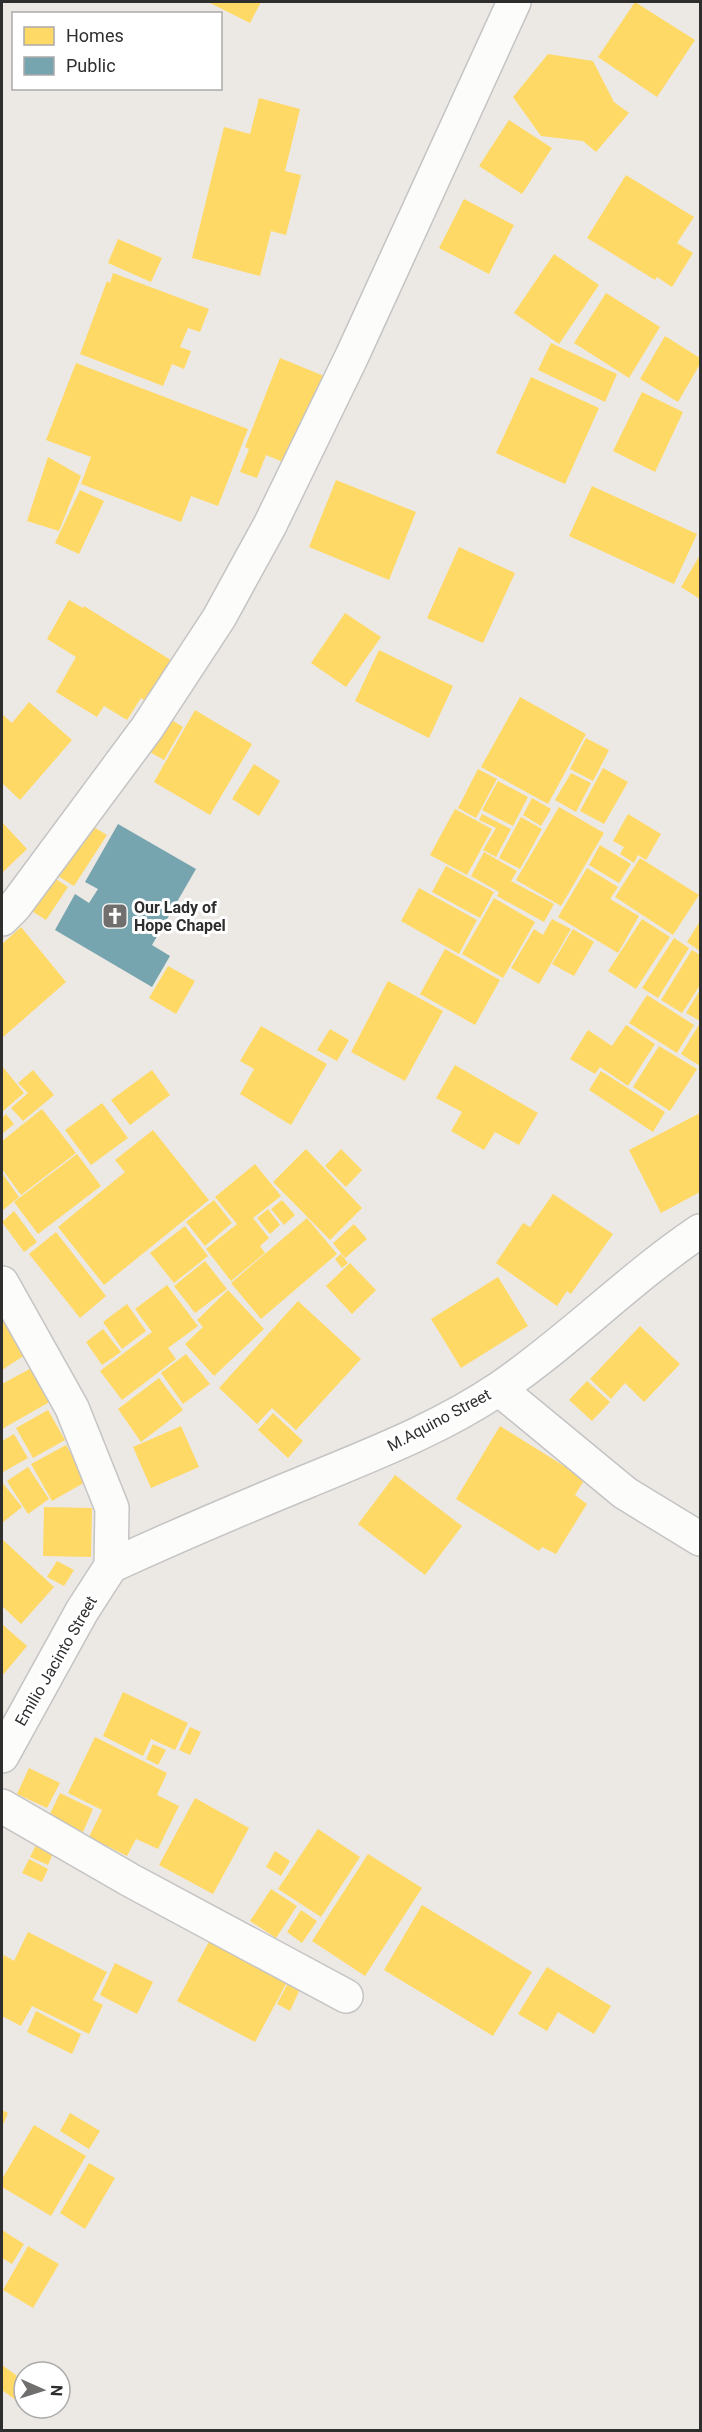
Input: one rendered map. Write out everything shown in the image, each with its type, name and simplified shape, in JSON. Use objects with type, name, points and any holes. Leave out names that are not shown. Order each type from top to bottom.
[{"type":"street","points":[[2,919],[15,906],[147,728],[225,608],[270,525],[352,356],[514,2]]},
{"type":"street","name":"M.Aquino Street","points":[[111,1566],[202,1525],[409,1439],[499,1389],[675,1248],[700,1231]]},
{"type":"street","points":[[2,1283],[72,1408],[112,1508],[111,1566]]},
{"type":"street","points":[[499,1389],[625,1493],[700,1539]]},
{"type":"street","name":"Emilio Jacinto Street","points":[[2,1756],[82,1611],[111,1566]]},
{"type":"street","points":[[2,1806],[130,1880],[346,1996]]},
{"type":"building: Homes","points":[[208,2],[261,2],[250,23]]},
{"type":"building: Homes","points":[[635,2],[695,40],[657,97],[598,57]]},
{"type":"building: Homes","points":[[548,54],[593,61],[614,102],[629,113],[596,152],[583,141],[541,136],[513,97]]},
{"type":"building: Homes","points":[[259,98],[300,109],[285,171],[301,175],[286,235],[271,231],[260,276],[192,258],[224,127],[250,134]]},
{"type":"building: Homes","points":[[509,120],[552,148],[522,194],[479,166]]},
{"type":"building: Homes","points":[[626,175],[694,217],[677,243],[693,253],[672,287],[657,277],[655,280],[587,238]]},
{"type":"building: Homes","points":[[464,199],[514,225],[489,274],[439,248]]},
{"type":"building: Homes","points":[[118,239],[162,258],[151,282],[108,263]]},
{"type":"building: Homes","points":[[554,254],[599,285],[559,344],[514,313]]},
{"type":"building: Homes","points":[[113,273],[209,309],[200,332],[188,328],[180,347],[191,351],[184,369],[172,364],[163,386],[80,354],[107,281],[110,283]]},
{"type":"building: Homes","points":[[606,293],[660,327],[629,378],[574,343]]},
{"type":"building: Homes","points":[[665,336],[700,358],[700,364],[678,402],[640,379]]},
{"type":"building: Homes","points":[[551,343],[617,374],[605,402],[538,370]]},
{"type":"building: Homes","points":[[280,358],[324,376],[290,465],[266,455],[257,478],[240,472],[249,449],[245,447]]},
{"type":"building: Homes","points":[[76,363],[248,429],[218,506],[191,496],[181,522],[81,484],[91,457],[46,440]]},
{"type":"building: Homes","points":[[531,377],[599,408],[565,484],[496,453]]},
{"type":"building: Homes","points":[[642,392],[683,412],[655,472],[613,451]]},
{"type":"building: Homes","points":[[48,457],[81,476],[59,531],[27,521]]},
{"type":"building: Homes","points":[[336,480],[416,512],[389,580],[309,547]]},
{"type":"building: Homes","points":[[592,486],[697,534],[674,584],[569,536]]},
{"type":"building: Homes","points":[[80,490],[104,501],[79,554],[55,543]]},
{"type":"building: Homes","points":[[459,547],[515,573],[483,643],[427,618]]},
{"type":"building: Homes","points":[[700,555],[700,599],[681,587]]},
{"type":"building: Homes","points":[[69,600],[83,608],[84,606],[174,662],[150,704],[141,698],[127,720],[104,706],[97,717],[56,692],[76,657],[47,639]]},
{"type":"building: Homes","points":[[345,613],[381,637],[346,687],[311,663]]},
{"type":"building: Homes","points":[[379,650],[453,686],[429,738],[355,701]]},
{"type":"building: Homes","points":[[520,697],[586,734],[548,804],[481,767]]},
{"type":"building: Homes","points":[[29,702],[72,740],[20,800],[2,783],[2,714],[12,723]]},
{"type":"building: Homes","points":[[195,710],[252,744],[210,815],[154,782]]},
{"type":"building: Homes","points":[[165,716],[183,727],[164,760],[146,750]]},
{"type":"building: Homes","points":[[586,738],[609,750],[593,781],[570,769]]},
{"type":"building: Homes","points":[[254,764],[280,781],[259,816],[232,799]]},
{"type":"building: Homes","points":[[603,768],[628,782],[604,824],[580,811]]},
{"type":"building: Homes","points":[[478,769],[497,779],[476,818],[458,808]]},
{"type":"building: Homes","points":[[571,773],[591,783],[576,812],[555,800]]},
{"type":"building: Homes","points":[[498,781],[528,797],[513,826],[482,810]]},
{"type":"building: Homes","points":[[532,798],[551,809],[541,826],[523,815]]},
{"type":"building: Homes","points":[[559,807],[604,833],[561,906],[516,880]]},
{"type":"building: Homes","points":[[455,809],[492,829],[467,875],[430,855]]},
{"type":"building: Homes","points":[[482,814],[511,829],[496,857],[483,850],[496,828],[479,820]]},
{"type":"building: Homes","points":[[628,814],[661,834],[646,860],[638,855],[634,863],[620,854],[624,847],[613,841]]},
{"type":"building: Homes","points":[[521,817],[542,829],[520,869],[499,858]]},
{"type":"building: Homes","points":[[2,822],[27,849],[2,873]]},
{"type":"building: Homes","points":[[87,823],[107,835],[74,886],[53,873]]},
{"type":"building: Homes","points":[[600,845],[631,864],[619,883],[589,865]]},
{"type":"building: Homes","points":[[484,852],[517,871],[511,881],[554,904],[544,922],[497,896],[499,892],[471,876]]},
{"type":"building: Homes","points":[[640,858],[699,895],[673,935],[615,897]]},
{"type":"building: Homes","points":[[446,866],[494,892],[480,918],[432,892]]},
{"type":"building: Homes","points":[[587,868],[618,887],[610,899],[639,916],[618,953],[558,917]]},
{"type":"building: Homes","points":[[50,875],[68,887],[46,920],[27,908]]},
{"type":"building: Homes","points":[[419,888],[477,920],[459,954],[401,921]]},
{"type":"building: Homes","points":[[494,898],[535,922],[503,978],[462,954]]},
{"type":"building: Homes","points":[[552,919],[571,929],[539,984],[511,968],[534,929],[543,935]]},
{"type":"building: Homes","points":[[642,919],[670,937],[636,989],[608,971]]},
{"type":"building: Homes","points":[[700,921],[700,951],[687,942]]},
{"type":"building: Homes","points":[[21,927],[66,982],[2,1038],[2,944]]},
{"type":"building: Homes","points":[[573,929],[594,942],[574,976],[552,964]]},
{"type":"building: Homes","points":[[674,938],[689,948],[658,998],[642,988]]},
{"type":"building: Homes","points":[[445,949],[500,980],[475,1025],[420,994]]},
{"type":"building: Homes","points":[[692,950],[700,955],[700,985],[682,1013],[661,1000]]},
{"type":"building: Homes","points":[[168,966],[195,981],[176,1014],[149,998]]},
{"type":"building: Homes","points":[[388,981],[443,1011],[405,1081],[351,1052]]},
{"type":"building: Homes","points":[[700,990],[700,1021],[686,1013]]},
{"type":"building: Homes","points":[[647,995],[694,1025],[677,1053],[629,1023]]},
{"type":"building: Homes","points":[[700,1023],[700,1066],[681,1054]]},
{"type":"building: Homes","points":[[626,1025],[655,1044],[628,1086],[600,1067],[595,1074],[570,1059],[588,1030],[612,1046]]},
{"type":"building: Homes","points":[[261,1026],[327,1064],[291,1125],[240,1094],[254,1069],[240,1061]]},
{"type":"building: Homes","points":[[330,1029],[349,1040],[337,1061],[317,1050]]},
{"type":"building: Homes","points":[[659,1046],[697,1069],[670,1111],[633,1087]]},
{"type":"building: Homes","points":[[455,1065],[538,1113],[519,1145],[495,1132],[484,1150],[451,1131],[462,1112],[436,1098]]},
{"type":"building: Homes","points":[[2,1066],[24,1093],[2,1112]]},
{"type":"building: Homes","points":[[33,1070],[54,1095],[23,1121],[11,1108],[28,1093],[18,1083]]},
{"type":"building: Homes","points":[[152,1070],[170,1095],[130,1125],[111,1100]]},
{"type":"building: Homes","points":[[601,1071],[665,1112],[653,1132],[589,1090]]},
{"type":"building: Homes","points":[[102,1103],[128,1138],[91,1165],[65,1130]]},
{"type":"building: Homes","points":[[42,1109],[76,1153],[21,1195],[2,1169],[2,1141]]},
{"type":"building: Homes","points":[[700,1113],[700,1192],[661,1213],[629,1150]]},
{"type":"building: Homes","points":[[6,1114],[14,1124],[2,1134],[2,1118]]},
{"type":"building: Homes","points":[[153,1130],[209,1200],[104,1285],[58,1227],[125,1172],[115,1160]]},
{"type":"building: Homes","points":[[306,1149],[362,1208],[330,1240],[273,1182]]},
{"type":"building: Homes","points":[[341,1149],[362,1170],[346,1187],[325,1166]]},
{"type":"building: Homes","points":[[77,1154],[101,1186],[38,1234],[14,1202]]},
{"type":"building: Homes","points":[[255,1164],[281,1196],[253,1218],[269,1238],[260,1246],[265,1253],[231,1281],[206,1249],[237,1224],[215,1197]]},
{"type":"building: Homes","points":[[2,1173],[19,1197],[3,1210],[2,1208]]},
{"type":"building: Homes","points":[[553,1194],[613,1234],[571,1294],[567,1291],[557,1306],[496,1263],[523,1223],[530,1227]]},
{"type":"building: Homes","points":[[214,1200],[232,1223],[205,1246],[186,1222]]},
{"type":"building: Homes","points":[[282,1200],[295,1215],[284,1225],[271,1209]]},
{"type":"building: Homes","points":[[268,1209],[280,1225],[270,1234],[257,1218]]},
{"type":"building: Homes","points":[[14,1211],[37,1242],[24,1252],[2,1222]]},
{"type":"building: Homes","points":[[307,1218],[337,1254],[261,1319],[231,1283]]},
{"type":"building: Homes","points":[[354,1224],[367,1239],[345,1258],[333,1243]]},
{"type":"building: Homes","points":[[185,1226],[208,1256],[174,1283],[150,1253]]},
{"type":"building: Homes","points":[[56,1232],[106,1296],[80,1318],[29,1254]]},
{"type":"building: Homes","points":[[341,1254],[348,1263],[342,1268],[335,1259]]},
{"type":"building: Homes","points":[[205,1261],[227,1289],[195,1313],[174,1286]]},
{"type":"building: Homes","points":[[350,1263],[376,1290],[352,1314],[326,1286]]},
{"type":"building: Homes","points":[[498,1277],[528,1326],[461,1368],[431,1319]]},
{"type":"building: Homes","points":[[167,1285],[198,1326],[168,1348],[176,1359],[122,1400],[100,1371],[152,1332],[135,1309]]},
{"type":"building: Homes","points":[[228,1290],[264,1329],[214,1376],[185,1344],[203,1327],[197,1320]]},
{"type":"building: Homes","points":[[298,1301],[361,1359],[296,1430],[272,1408],[257,1424],[219,1388]]},
{"type":"building: Homes","points":[[127,1304],[146,1331],[122,1349],[103,1322]]},
{"type":"building: Homes","points":[[2,1312],[28,1353],[2,1370]]},
{"type":"building: Homes","points":[[640,1326],[680,1364],[644,1402],[625,1383],[611,1399],[590,1379]]},
{"type":"building: Homes","points":[[103,1329],[121,1352],[102,1365],[86,1342]]},
{"type":"building: Homes","points":[[186,1354],[210,1384],[183,1404],[161,1373]]},
{"type":"building: Homes","points":[[35,1366],[53,1400],[2,1429],[2,1384]]},
{"type":"building: Homes","points":[[159,1378],[183,1410],[141,1442],[118,1409]]},
{"type":"building: Homes","points":[[587,1381],[610,1402],[592,1421],[569,1400]]},
{"type":"building: Homes","points":[[48,1410],[65,1440],[33,1458],[16,1428]]},
{"type":"building: Homes","points":[[273,1413],[303,1441],[288,1458],[258,1430]]},
{"type":"building: Homes","points":[[181,1426],[199,1467],[151,1488],[133,1447]]},
{"type":"building: Homes","points":[[500,1426],[585,1479],[575,1495],[587,1504],[556,1554],[542,1547],[539,1551],[456,1499]]},
{"type":"building: Homes","points":[[14,1434],[28,1458],[3,1472],[2,1441]]},
{"type":"building: Homes","points":[[66,1445],[87,1481],[52,1501],[31,1464]]},
{"type":"building: Homes","points":[[28,1467],[49,1499],[28,1514],[7,1481]]},
{"type":"building: Homes","points":[[395,1475],[462,1526],[425,1575],[358,1524]]},
{"type":"building: Homes","points":[[2,1482],[22,1507],[2,1523]]},
{"type":"building: Homes","points":[[44,1507],[92,1508],[91,1557],[43,1556]]},
{"type":"building: Homes","points":[[2,1539],[54,1587],[21,1624],[2,1606]]},
{"type":"building: Homes","points":[[57,1561],[74,1570],[64,1586],[47,1577]]},
{"type":"building: Homes","points":[[2,1624],[27,1646],[2,1676]]},
{"type":"building: Homes","points":[[123,1692],[188,1723],[175,1750],[151,1739],[143,1756],[103,1736]]},
{"type":"building: Homes","points":[[190,1727],[201,1732],[190,1755],[179,1750]]},
{"type":"building: Homes","points":[[95,1737],[167,1773],[157,1795],[179,1806],[158,1849],[136,1839],[127,1856],[89,1837],[102,1810],[68,1793]]},
{"type":"building: Homes","points":[[153,1744],[166,1750],[158,1765],[146,1759]]},
{"type":"building: Homes","points":[[29,1768],[60,1783],[47,1808],[17,1794]]},
{"type":"building: Homes","points":[[60,1793],[93,1809],[83,1832],[49,1816]]},
{"type":"building: Homes","points":[[195,1798],[249,1828],[213,1894],[159,1865]]},
{"type":"building: Homes","points":[[318,1829],[360,1857],[321,1917],[278,1889]]},
{"type":"building: Homes","points":[[37,1843],[54,1851],[48,1865],[30,1857]]},
{"type":"building: Homes","points":[[275,1851],[290,1861],[281,1876],[266,1867]]},
{"type":"building: Homes","points":[[368,1854],[422,1888],[365,1976],[312,1941]]},
{"type":"building: Homes","points":[[29,1859],[48,1869],[42,1882],[22,1873]]},
{"type":"building: Homes","points":[[271,1889],[297,1906],[276,1938],[250,1921]]},
{"type":"building: Homes","points":[[422,1905],[532,1972],[493,2036],[384,1970]]},
{"type":"building: Homes","points":[[301,1910],[317,1921],[302,1943],[287,1932]]},
{"type":"building: Homes","points":[[28,1932],[107,1972],[93,2000],[103,2005],[89,2034],[32,2006],[21,2026],[2,2016],[2,1960],[4,1955],[14,1961]]},
{"type":"building: Homes","points":[[210,1940],[287,1982],[255,2042],[177,2001]]},
{"type":"building: Homes","points":[[115,1963],[153,1982],[137,2014],[100,1995]]},
{"type":"building: Homes","points":[[547,1967],[611,2006],[594,2034],[558,2012],[547,2031],[518,2014]]},
{"type":"building: Homes","points":[[288,1983],[300,1989],[290,2011],[277,2004]]},
{"type":"building: Homes","points":[[36,2011],[81,2034],[72,2054],[27,2032]]},
{"type":"building: Homes","points":[[2,2110],[8,2113],[2,2127]]},
{"type":"building: Homes","points":[[70,2113],[100,2131],[89,2149],[60,2131]]},
{"type":"building: Homes","points":[[34,2125],[86,2156],[51,2216],[2,2187],[2,2179]]},
{"type":"building: Homes","points":[[89,2163],[115,2178],[85,2229],[60,2213]]},
{"type":"building: Homes","points":[[2,2230],[24,2244],[12,2264],[2,2258]]},
{"type":"building: Homes","points":[[28,2246],[59,2264],[33,2308],[3,2290]]},
{"type":"building: Homes","points":[[2,2365],[12,2372],[12,2397],[2,2390]]},
{"type":"building: Public","name":"Our Lady of Hope Chapel","points":[[118,824],[196,869],[152,945],[170,956],[152,987],[55,930],[75,894],[89,903],[98,889],[85,882]]},
{"type":"place","name":"Our Lady of Hope Chapel","points":[[115,916]]}]
